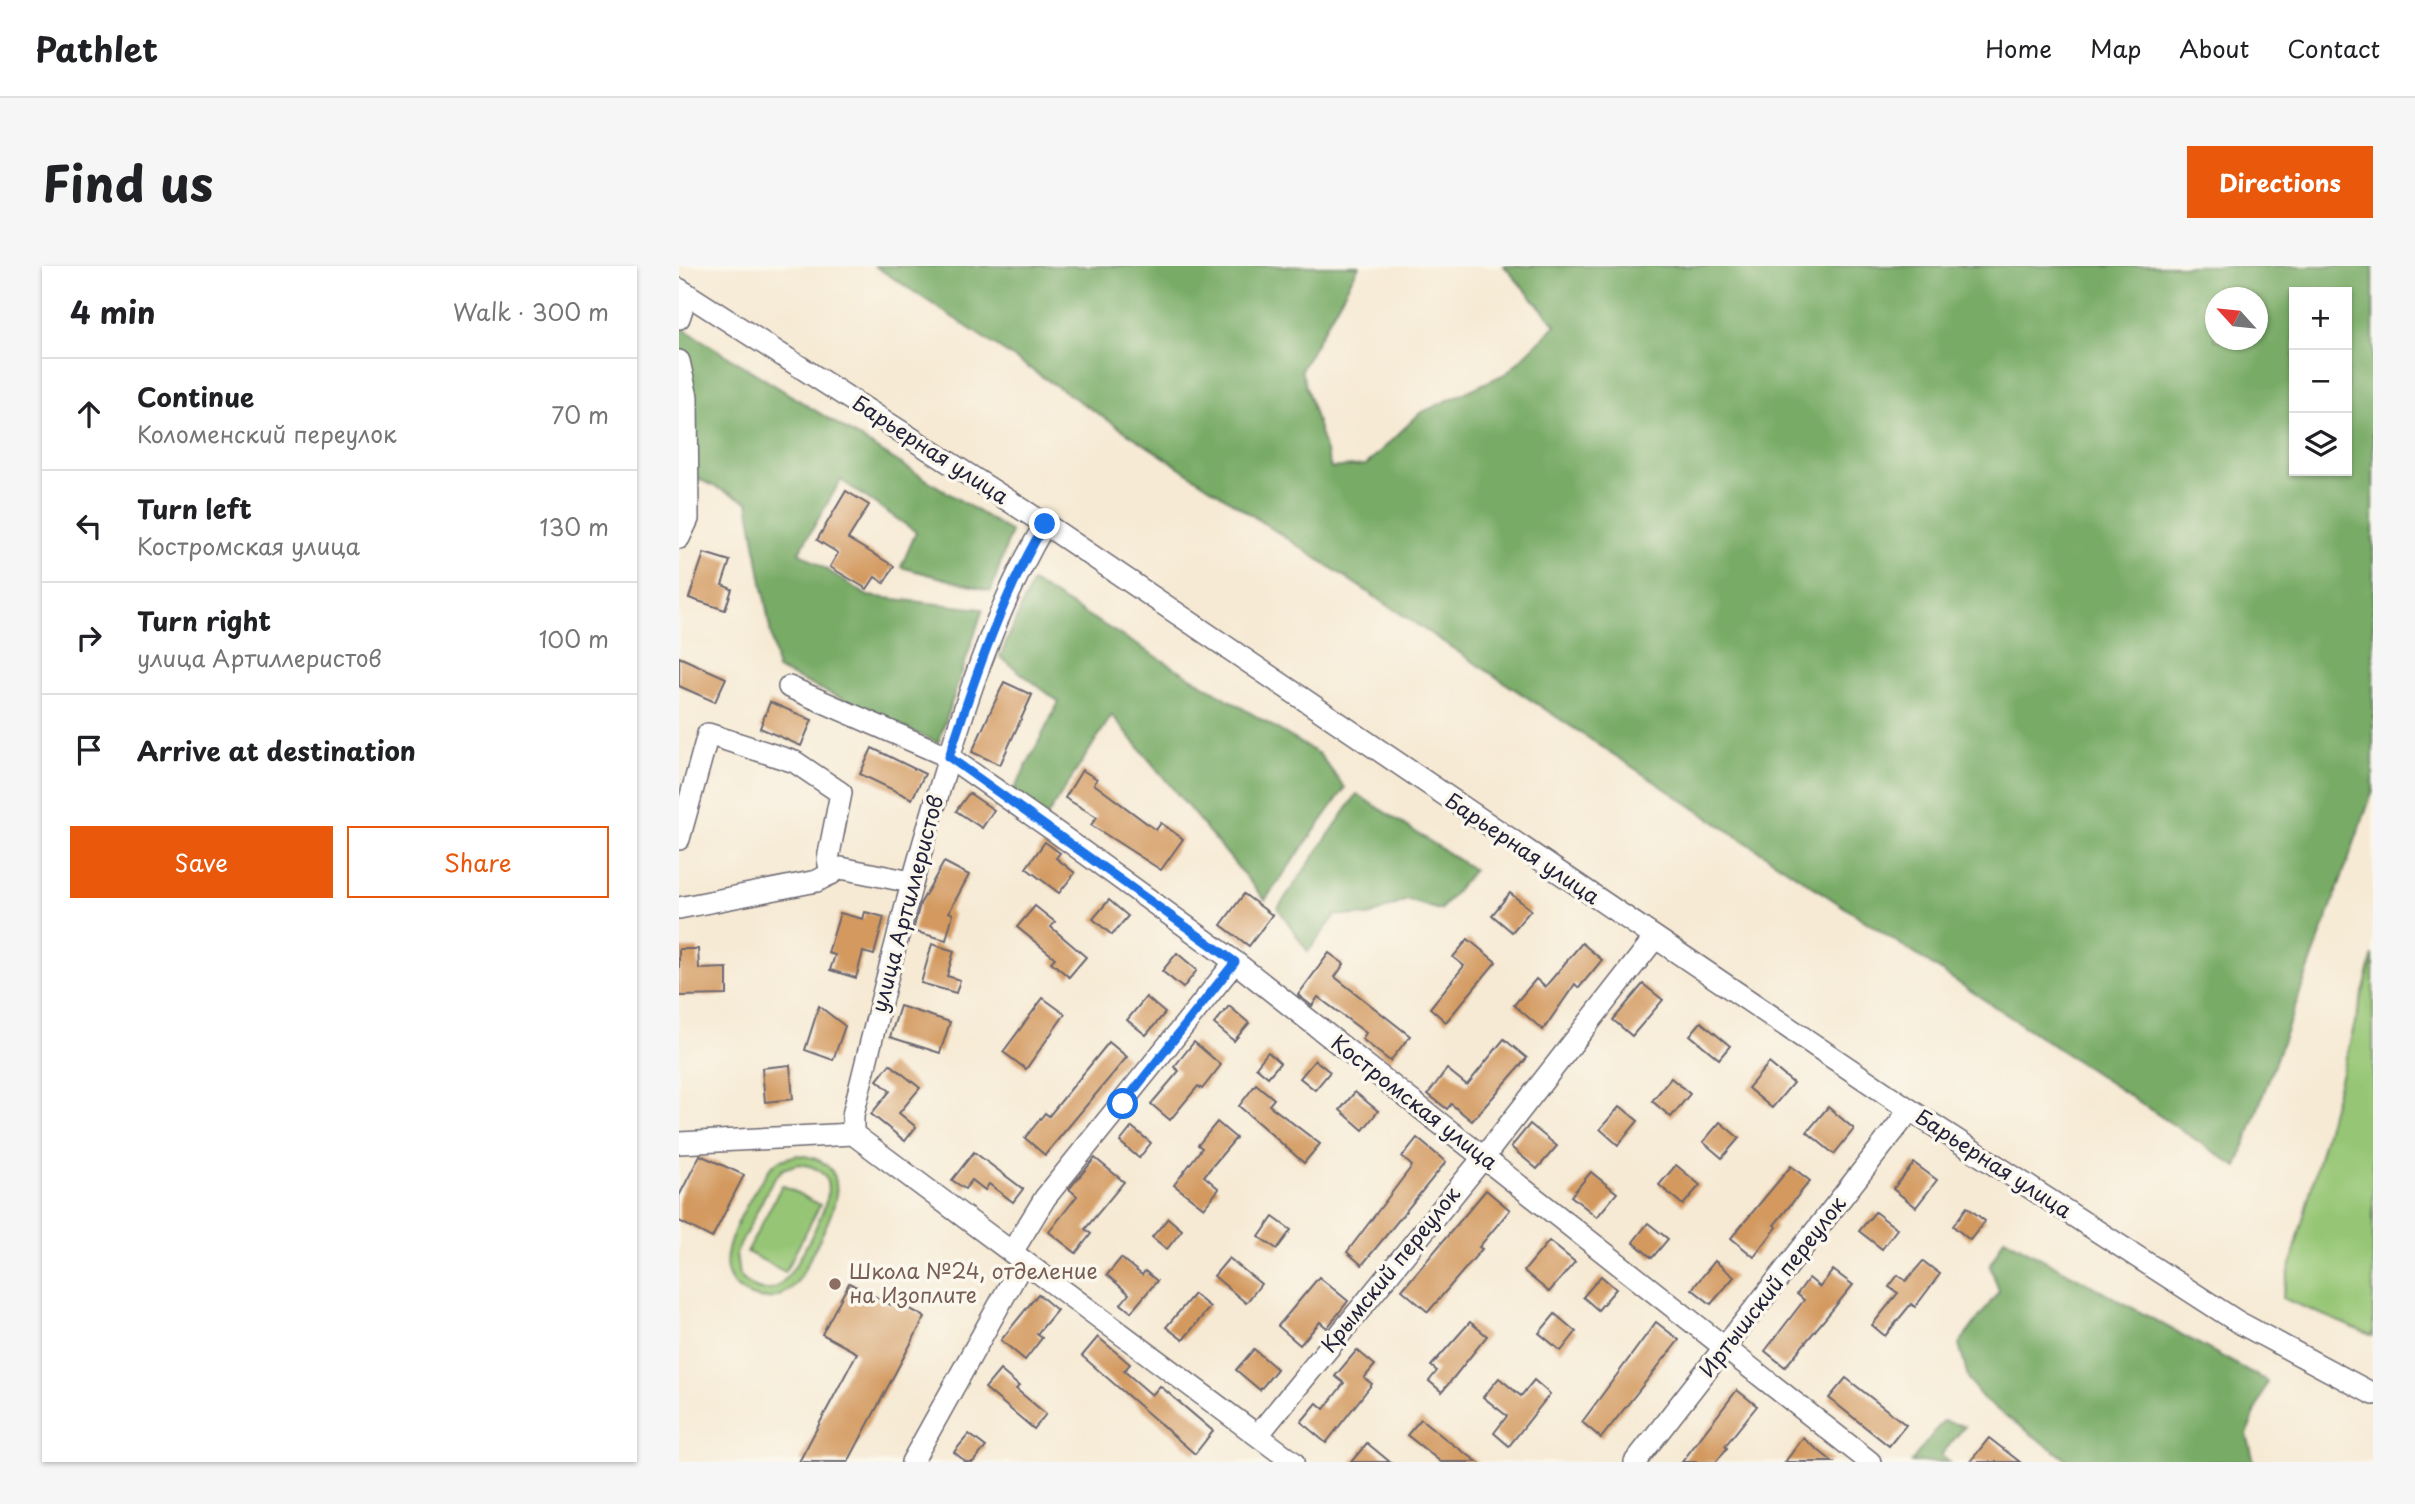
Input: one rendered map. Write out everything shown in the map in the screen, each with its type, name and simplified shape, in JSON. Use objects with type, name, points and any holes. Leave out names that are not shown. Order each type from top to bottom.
[{"type":"street","points":[[679,318],[683,292]]},
{"type":"street","name":"Барьерная улица","points":[[683,292],[1045,524],[1910,1110],[2238,1322],[2373,1394]]},
{"type":"street","points":[[679,361],[687,397],[688,519],[679,538]]},
{"type":"street","name":"улица Артиллеристов","points":[[853,1134],[853,1115],[911,882],[949,757],[1012,583],[1045,524]]},
{"type":"street","name":"Костромская улица","points":[[789,687],[949,757],[1235,962],[1870,1462]]},
{"type":"street","points":[[679,839],[709,734],[795,762],[841,793],[828,859],[831,874]]},
{"type":"street","points":[[679,908],[817,881],[841,868],[911,882]]},
{"type":"street","name":"Крымский переулок","points":[[1258,1435],[1483,1158],[1654,939]]},
{"type":"street","points":[[912,1462],[1018,1257],[1045,1198],[1235,962]]},
{"type":"street","name":"Иртышский переулок","points":[[1635,1462],[1910,1110]]},
{"type":"street","points":[[679,1143],[853,1134],[1293,1462]]},
{"type":"green space","points":[[875,266],[1359,266],[1301,370],[1331,468],[1366,465],[1420,413],[1507,373],[1556,325],[1504,266],[2373,266],[2373,791],[2237,1167]]},
{"type":"green space","points":[[679,326],[1011,532],[991,591],[901,567],[916,532],[841,480],[799,552],[868,596],[983,609],[938,743],[777,669],[748,502],[679,470]]},
{"type":"green space","points":[[1032,582],[1319,754],[1345,788],[1265,900],[1112,715],[1046,818],[1013,792],[1059,702],[1000,657]]},
{"type":"green space","points":[[1357,794],[1474,870],[1440,910],[1407,900],[1369,916],[1336,915],[1308,952],[1278,908]]},
{"type":"green space","points":[[2373,955],[2373,1336],[2282,1298]]},
{"type":"green space","points":[[797,1155],[817,1159],[829,1167],[835,1178],[836,1191],[829,1220],[800,1278],[786,1292],[770,1298],[761,1298],[745,1293],[732,1282],[726,1263],[733,1235],[747,1204],[770,1168],[778,1161]],"holes":[[[798,1164],[814,1168],[823,1174],[827,1183],[827,1194],[825,1206],[809,1241],[782,1283],[772,1289],[762,1290],[751,1286],[739,1275],[736,1253],[772,1181],[783,1169]]]},
{"type":"green space","points":[[782,1185],[820,1205],[785,1272],[747,1252]]},
{"type":"green space","points":[[2004,1238],[2267,1381],[2247,1434],[2254,1462],[2070,1462],[1985,1401],[1969,1381],[1959,1344],[1999,1291],[1990,1266]]},
{"type":"green space","points":[[1943,1421],[1965,1426],[1941,1455],[1949,1462],[1911,1462]]},
{"type":"building","points":[[846,491],[869,505],[848,539],[894,566],[884,583],[875,577],[867,589],[830,567],[838,553],[817,540]]},
{"type":"building","points":[[704,553],[730,561],[722,585],[732,589],[725,610],[689,598]]},
{"type":"building","points":[[679,657],[726,678],[715,702],[679,686]]},
{"type":"building","points":[[1004,682],[1032,695],[1000,765],[972,752]]},
{"type":"building","points":[[770,702],[812,720],[801,746],[760,728]]},
{"type":"building","points":[[872,748],[925,774],[912,799],[860,774]]},
{"type":"building","points":[[1082,770],[1097,779],[1094,784],[1156,830],[1161,823],[1183,839],[1161,870],[1091,825],[1097,817],[1065,798]]},
{"type":"building","points":[[969,793],[994,810],[982,828],[956,811]]},
{"type":"building","points":[[1045,842],[1060,853],[1056,858],[1075,873],[1059,893],[1026,868]]},
{"type":"building","points":[[944,862],[969,875],[949,912],[953,914],[946,940],[913,931],[920,904]]},
{"type":"building","points":[[1510,893],[1531,910],[1512,932],[1492,915]]},
{"type":"building","points":[[1244,894],[1272,915],[1249,946],[1221,925]]},
{"type":"building","points":[[1109,900],[1128,916],[1112,935],[1093,919]]},
{"type":"building","points":[[1035,906],[1055,922],[1051,927],[1086,957],[1069,977],[1051,962],[1055,958],[1017,927]]},
{"type":"building","points":[[865,912],[884,917],[874,955],[863,952],[856,978],[830,970],[835,955],[828,953],[840,913],[863,919]]},
{"type":"building","points":[[1468,939],[1496,962],[1446,1022],[1430,1008],[1464,966],[1453,957]]},
{"type":"building","points":[[1582,943],[1602,960],[1579,988],[1575,984],[1543,1030],[1514,1005],[1536,979],[1545,987]]},
{"type":"building","points":[[932,944],[954,951],[947,976],[960,980],[956,993],[921,983]]},
{"type":"building","points":[[679,949],[698,949],[699,969],[727,968],[727,995],[679,996]]},
{"type":"building","points":[[1177,953],[1197,970],[1183,988],[1162,971]]},
{"type":"building","points":[[1329,953],[1344,964],[1335,977],[1410,1036],[1390,1061],[1362,1039],[1366,1033],[1318,997],[1312,1006],[1298,995]]},
{"type":"building","points":[[1643,984],[1663,1000],[1632,1036],[1613,1020]]},
{"type":"building","points":[[1146,997],[1165,1013],[1146,1035],[1127,1020]]},
{"type":"building","points":[[1043,998],[1065,1014],[1026,1069],[1003,1052]]},
{"type":"building","points":[[819,1006],[845,1026],[833,1060],[805,1050]]},
{"type":"building","points":[[900,1006],[950,1022],[940,1053],[890,1037]]},
{"type":"building","points":[[1229,1006],[1249,1023],[1234,1041],[1214,1024]]},
{"type":"building","points":[[1701,1022],[1730,1046],[1719,1059],[1690,1035]]},
{"type":"building","points":[[1504,1039],[1527,1058],[1472,1121],[1451,1104],[1447,1109],[1428,1094],[1447,1069],[1467,1085]]},
{"type":"building","points":[[1109,1042],[1127,1057],[1045,1155],[1025,1138],[1045,1113],[1049,1116]]},
{"type":"building","points":[[1194,1042],[1221,1065],[1202,1089],[1198,1086],[1170,1120],[1151,1104],[1179,1071],[1174,1067]]},
{"type":"building","points":[[1268,1052],[1280,1063],[1268,1077],[1256,1067]]},
{"type":"building","points":[[1315,1060],[1330,1072],[1315,1090],[1300,1078]]},
{"type":"building","points":[[1769,1063],[1793,1083],[1772,1108],[1748,1088]]},
{"type":"building","points":[[890,1064],[920,1088],[899,1113],[916,1127],[905,1141],[871,1114],[890,1091],[877,1080]]},
{"type":"building","points":[[790,1065],[793,1099],[765,1102],[762,1068]]},
{"type":"building","points":[[1671,1078],[1690,1094],[1671,1117],[1652,1101]]},
{"type":"building","points":[[1256,1084],[1274,1099],[1269,1105],[1320,1144],[1304,1163],[1239,1106]]},
{"type":"building","points":[[1355,1092],[1378,1111],[1363,1130],[1340,1110]]},
{"type":"building","points":[[1620,1106],[1638,1121],[1618,1145],[1600,1129]]},
{"type":"building","points":[[1828,1107],[1854,1129],[1834,1154],[1807,1132]]},
{"type":"building","points":[[1217,1122],[1236,1138],[1204,1176],[1219,1189],[1204,1208],[1174,1185],[1202,1148],[1198,1145]]},
{"type":"building","points":[[1720,1122],[1739,1138],[1722,1158],[1703,1142]]},
{"type":"building","points":[[1530,1124],[1557,1146],[1537,1169],[1511,1147]]},
{"type":"building","points":[[1132,1127],[1151,1143],[1139,1158],[1120,1142]]},
{"type":"building","points":[[1417,1138],[1446,1162],[1362,1265],[1347,1252],[1412,1166],[1402,1157]]},
{"type":"building","points":[[974,1152],[1023,1189],[1013,1202],[989,1184],[985,1190],[972,1180],[965,1189],[952,1180]]},
{"type":"building","points":[[700,1155],[744,1175],[712,1238],[679,1221],[679,1196]]},
{"type":"building","points":[[1095,1158],[1124,1182],[1085,1229],[1091,1234],[1076,1253],[1049,1232],[1077,1196],[1069,1189]]},
{"type":"building","points":[[1914,1163],[1937,1180],[1916,1207],[1893,1189]]},
{"type":"building","points":[[1676,1165],[1700,1185],[1683,1205],[1659,1185]]},
{"type":"building","points":[[1791,1166],[1810,1181],[1774,1225],[1777,1227],[1754,1257],[1731,1238]]},
{"type":"building","points":[[1591,1172],[1617,1193],[1597,1217],[1571,1196]]},
{"type":"building","points":[[1486,1190],[1510,1210],[1479,1247],[1482,1249],[1428,1312],[1402,1290]]},
{"type":"building","points":[[1967,1207],[1985,1221],[1970,1240],[1953,1226]]},
{"type":"building","points":[[1875,1212],[1897,1229],[1882,1249],[1859,1231]]},
{"type":"building","points":[[1273,1217],[1291,1230],[1277,1249],[1259,1237]]},
{"type":"building","points":[[1168,1218],[1182,1230],[1167,1249],[1152,1237]]},
{"type":"building","points":[[1648,1223],[1668,1239],[1652,1258],[1633,1242]]},
{"type":"building","points":[[1549,1241],[1575,1262],[1549,1292],[1524,1271]]},
{"type":"building","points":[[1121,1258],[1142,1275],[1145,1271],[1157,1281],[1131,1312],[1121,1304],[1129,1294],[1107,1275]]},
{"type":"building","points":[[1229,1258],[1261,1284],[1246,1303],[1214,1276]]},
{"type":"building","points":[[1715,1261],[1734,1277],[1711,1304],[1692,1289]]},
{"type":"building","points":[[1923,1261],[1940,1274],[1915,1307],[1911,1304],[1885,1336],[1872,1325],[1898,1293],[1889,1287],[1898,1275],[1906,1281]]},
{"type":"building","points":[[1833,1270],[1853,1285],[1785,1367],[1765,1351],[1804,1300],[1797,1294],[1809,1278],[1820,1287]]},
{"type":"building","points":[[1601,1276],[1616,1289],[1598,1310],[1583,1297]]},
{"type":"building","points":[[1319,1277],[1348,1301],[1327,1328],[1320,1322],[1300,1345],[1278,1326]]},
{"type":"building","points":[[849,1283],[891,1305],[894,1300],[925,1317],[848,1462],[799,1462],[857,1353],[822,1334]]},
{"type":"building","points":[[1038,1294],[1057,1310],[1037,1334],[1042,1338],[1025,1360],[1001,1340]]},
{"type":"building","points":[[1194,1294],[1210,1307],[1183,1340],[1166,1327]]},
{"type":"building","points":[[1555,1314],[1576,1332],[1561,1351],[1539,1333]]},
{"type":"building","points":[[1470,1322],[1487,1336],[1442,1392],[1429,1381],[1437,1371],[1431,1366]]},
{"type":"building","points":[[1656,1322],[1679,1340],[1601,1438],[1582,1422]]},
{"type":"building","points":[[1098,1337],[1130,1364],[1124,1371],[1152,1395],[1160,1386],[1213,1431],[1195,1454],[1082,1356]]},
{"type":"building","points":[[1254,1349],[1277,1369],[1260,1390],[1236,1370]]},
{"type":"building","points":[[1357,1350],[1375,1365],[1364,1378],[1372,1384],[1326,1443],[1301,1422],[1317,1403],[1324,1409],[1344,1383],[1335,1376]]},
{"type":"building","points":[[1000,1370],[1019,1386],[1016,1389],[1046,1414],[1034,1429],[985,1388]]},
{"type":"building","points":[[1499,1378],[1521,1396],[1534,1380],[1550,1394],[1509,1446],[1494,1433],[1507,1416],[1483,1397]]},
{"type":"building","points":[[1846,1378],[1906,1425],[1889,1446],[1829,1398]]},
{"type":"building","points":[[1737,1390],[1757,1406],[1725,1446],[1727,1448],[1716,1462],[1682,1462]]},
{"type":"building","points":[[1421,1419],[1478,1462],[1441,1462],[1407,1435]]},
{"type":"building","points":[[969,1434],[986,1447],[973,1462],[966,1462],[954,1452]]},
{"type":"building","points":[[1803,1438],[1833,1462],[1785,1462]]},
{"type":"building","points":[[1989,1438],[2020,1462],[1970,1462]]},
{"type":"building","points":[[1367,1443],[1390,1462],[1351,1462]]},
{"type":"place","name":"Школа №24, отделение на Изоплите","points":[[835,1284]]},
{"type":"route","points":[[1045,524],[1018,570],[1002,608],[949,757],[1235,962],[1123,1104]]}]
